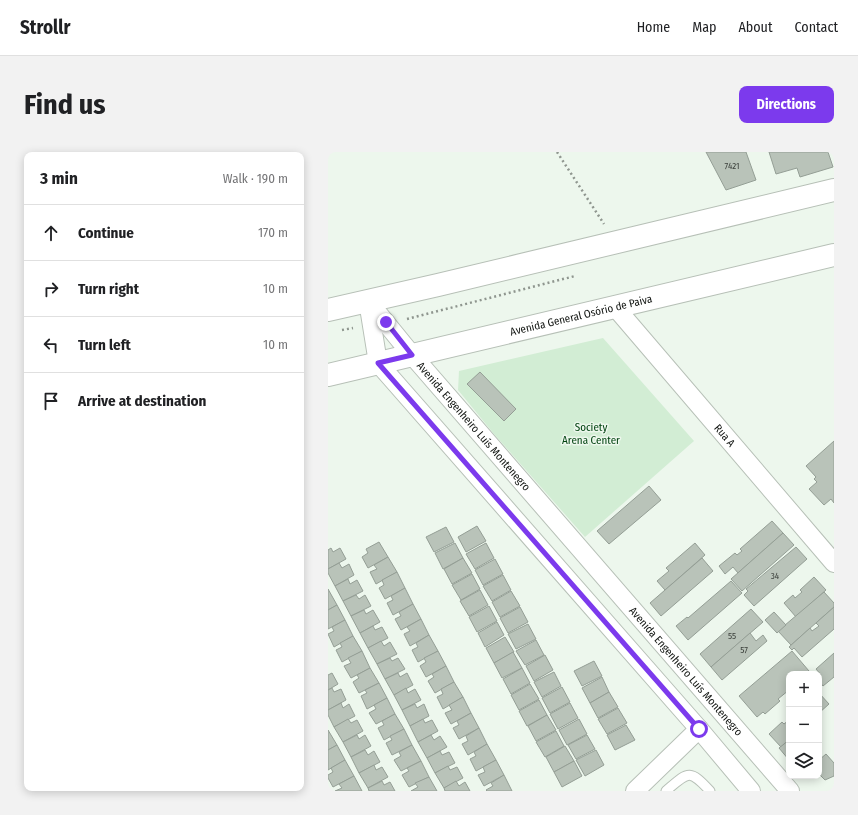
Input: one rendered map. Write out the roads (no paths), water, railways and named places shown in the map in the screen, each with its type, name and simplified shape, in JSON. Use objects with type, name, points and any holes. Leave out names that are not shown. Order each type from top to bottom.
[{"type":"main road","points":[[328,310],[616,243],[834,190]]},
{"type":"main road","name":"Avenida General Osório de Paiva","points":[[328,375],[834,255]]},
{"type":"street","name":"Avenida Engenheiro Luís Montenegro","points":[[368,301],[412,355],[790,791]]},
{"type":"street","points":[[368,301],[378,363],[699,729],[751,791]]},
{"type":"street","name":"Rua A","points":[[615,307],[834,563]]},
{"type":"street","points":[[635,791],[699,729]]},
{"type":"lane","points":[[666,791],[685,775],[698,778],[710,791]]},
{"type":"park label","name":"Society Arena Center","points":[[591,433]]}]
